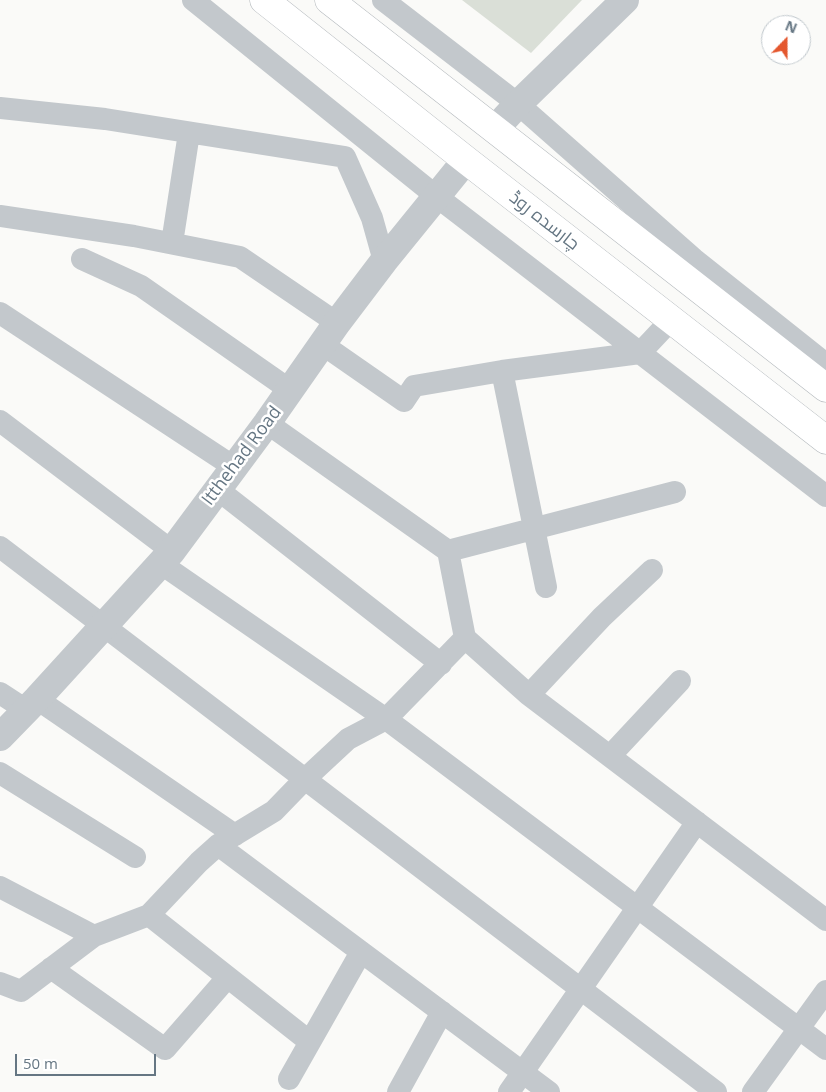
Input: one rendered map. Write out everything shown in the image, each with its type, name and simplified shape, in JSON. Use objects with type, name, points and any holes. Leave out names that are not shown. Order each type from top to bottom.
[{"type":"highway","name":"چارسدہ روڈ","points":[[264,0],[826,440]]},
{"type":"highway","points":[[329,0],[826,388]]},
{"type":"street","points":[[193,0],[436,196],[826,496]]},
{"type":"street","points":[[383,0],[518,104],[694,258],[826,364]]},
{"type":"street","points":[[495,129],[518,104],[625,0]]},
{"type":"street","points":[[0,108],[104,119],[346,157],[372,218],[384,261]]},
{"type":"street","points":[[172,243],[189,133]]},
{"type":"street","name":"Itthehad Road","points":[[0,737],[166,557],[234,468],[329,334],[384,261],[466,160]]},
{"type":"street","points":[[0,216],[134,236],[240,257],[404,401],[414,386],[502,371],[640,353],[672,319]]},
{"type":"street","points":[[82,259],[141,286],[290,390]]},
{"type":"street","points":[[0,313],[234,468]]},
{"type":"street","points":[[502,371],[546,587]]},
{"type":"street","points":[[0,420],[166,557],[386,719],[826,1049]]},
{"type":"street","points":[[267,423],[448,551],[465,638],[529,695],[826,920]]},
{"type":"street","points":[[217,488],[441,664]]},
{"type":"street","points":[[448,551],[675,492]]},
{"type":"street","points":[[0,548],[716,1092]]},
{"type":"street","points":[[529,695],[602,617],[652,570]]},
{"type":"street","points":[[0,983],[21,991],[94,936],[149,915],[199,862],[226,840],[274,811],[348,739],[386,719],[465,638]]},
{"type":"street","points":[[610,756],[680,682]]},
{"type":"street","points":[[0,693],[32,704],[226,840],[361,952],[549,1092]]},
{"type":"street","points":[[0,773],[135,857]]},
{"type":"street","points":[[509,1092],[697,822]]},
{"type":"street","points":[[0,887],[94,936]]},
{"type":"street","points":[[149,915],[310,1042]]},
{"type":"street","points":[[289,1079],[361,952]]},
{"type":"street","points":[[51,968],[165,1049],[227,978]]},
{"type":"street","points":[[753,1092],[826,991]]},
{"type":"street","points":[[398,1092],[442,1012]]},
{"type":"shaded area","points":[[462,0],[582,0],[531,53]]}]
